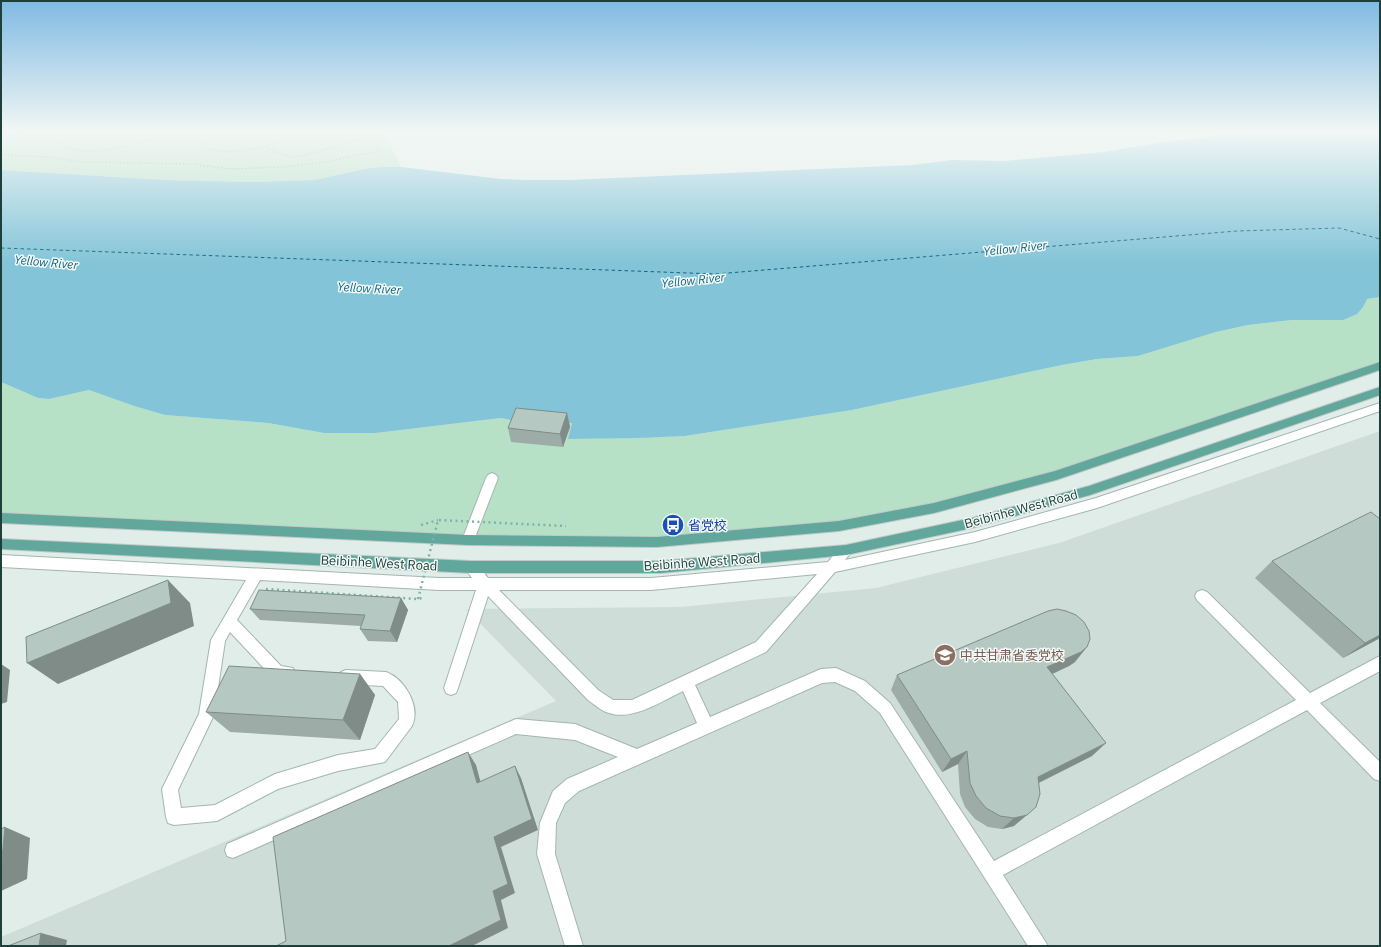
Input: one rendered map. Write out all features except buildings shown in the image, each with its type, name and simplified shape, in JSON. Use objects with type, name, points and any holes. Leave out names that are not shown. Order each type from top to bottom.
[{"type":"main road","name":"Beibinhe West Road","points":[[1,518],[468,540],[657,542],[838,526],[934,508],[1056,475],[1380,366]]},
{"type":"main road","name":"Beibinhe West Road","points":[[1,544],[471,567],[661,567],[846,550],[972,523],[1090,490],[1380,391]]},
{"type":"street","points":[[1,562],[438,584],[651,584],[832,567],[975,537],[1097,503],[1380,407]]},
{"type":"street","points":[[468,540],[492,478]]},
{"type":"street","points":[[471,567],[485,584],[593,695],[611,707],[633,707],[761,647],[846,550]]},
{"type":"street","points":[[256,574],[218,640],[206,715],[170,789],[174,817],[217,813],[275,782],[338,763],[379,756],[406,721],[405,699],[386,680],[331,676]]},
{"type":"street","points":[[451,688],[485,584]]},
{"type":"street","points":[[1202,596],[1380,773]]},
{"type":"street","points":[[229,621],[277,672],[300,674]]},
{"type":"street","points":[[991,872],[1380,663]]},
{"type":"street","points":[[574,946],[546,854],[548,823],[559,797],[573,785],[706,726],[821,676],[836,675],[860,686],[885,708],[1039,946]]},
{"type":"street","points":[[686,682],[706,726]]},
{"type":"street","points":[[234,850],[516,726],[575,732],[637,757]]},
{"type":"path","points":[[248,588],[418,599],[438,520],[566,526]]},
{"type":"shaded area","name":"中共甘肃省委党校","points":[[1380,431],[1380,946],[1,946],[1,937],[556,701],[466,609],[680,607],[876,588],[1059,543]]},
{"type":"green space","points":[[86,175],[339,175],[314,180],[251,182],[165,180]]},
{"type":"green space","points":[[1380,297],[1380,367],[1056,475],[839,526],[657,542],[1,518],[1,382],[38,398],[49,399],[89,390],[165,415],[268,423],[324,433],[376,433],[501,418],[516,421],[572,423],[569,439],[685,436],[852,410],[1062,365],[1097,359],[1138,356],[1216,332],[1248,325],[1292,320],[1367,299]]},
{"type":"water","name":"Yellow River","points":[[1,175],[86,175],[165,180],[251,182],[314,180],[336,175],[469,175],[501,179],[569,180],[679,175],[1380,175],[1380,297],[1367,299],[1357,314],[1343,320],[1292,320],[1248,325],[1216,332],[1138,356],[1097,359],[1062,365],[852,410],[685,436],[568,439],[572,423],[516,421],[501,418],[376,433],[324,433],[268,423],[165,415],[89,390],[49,399],[38,398],[1,382]]},
{"type":"ferry route","points":[[1,248],[716,274],[1237,231],[1339,228],[1380,239]]},
{"type":"place","name":"省党校","points":[[673,525]]},
{"type":"place","name":"中共甘肃省委党校","points":[[945,655]]}]
